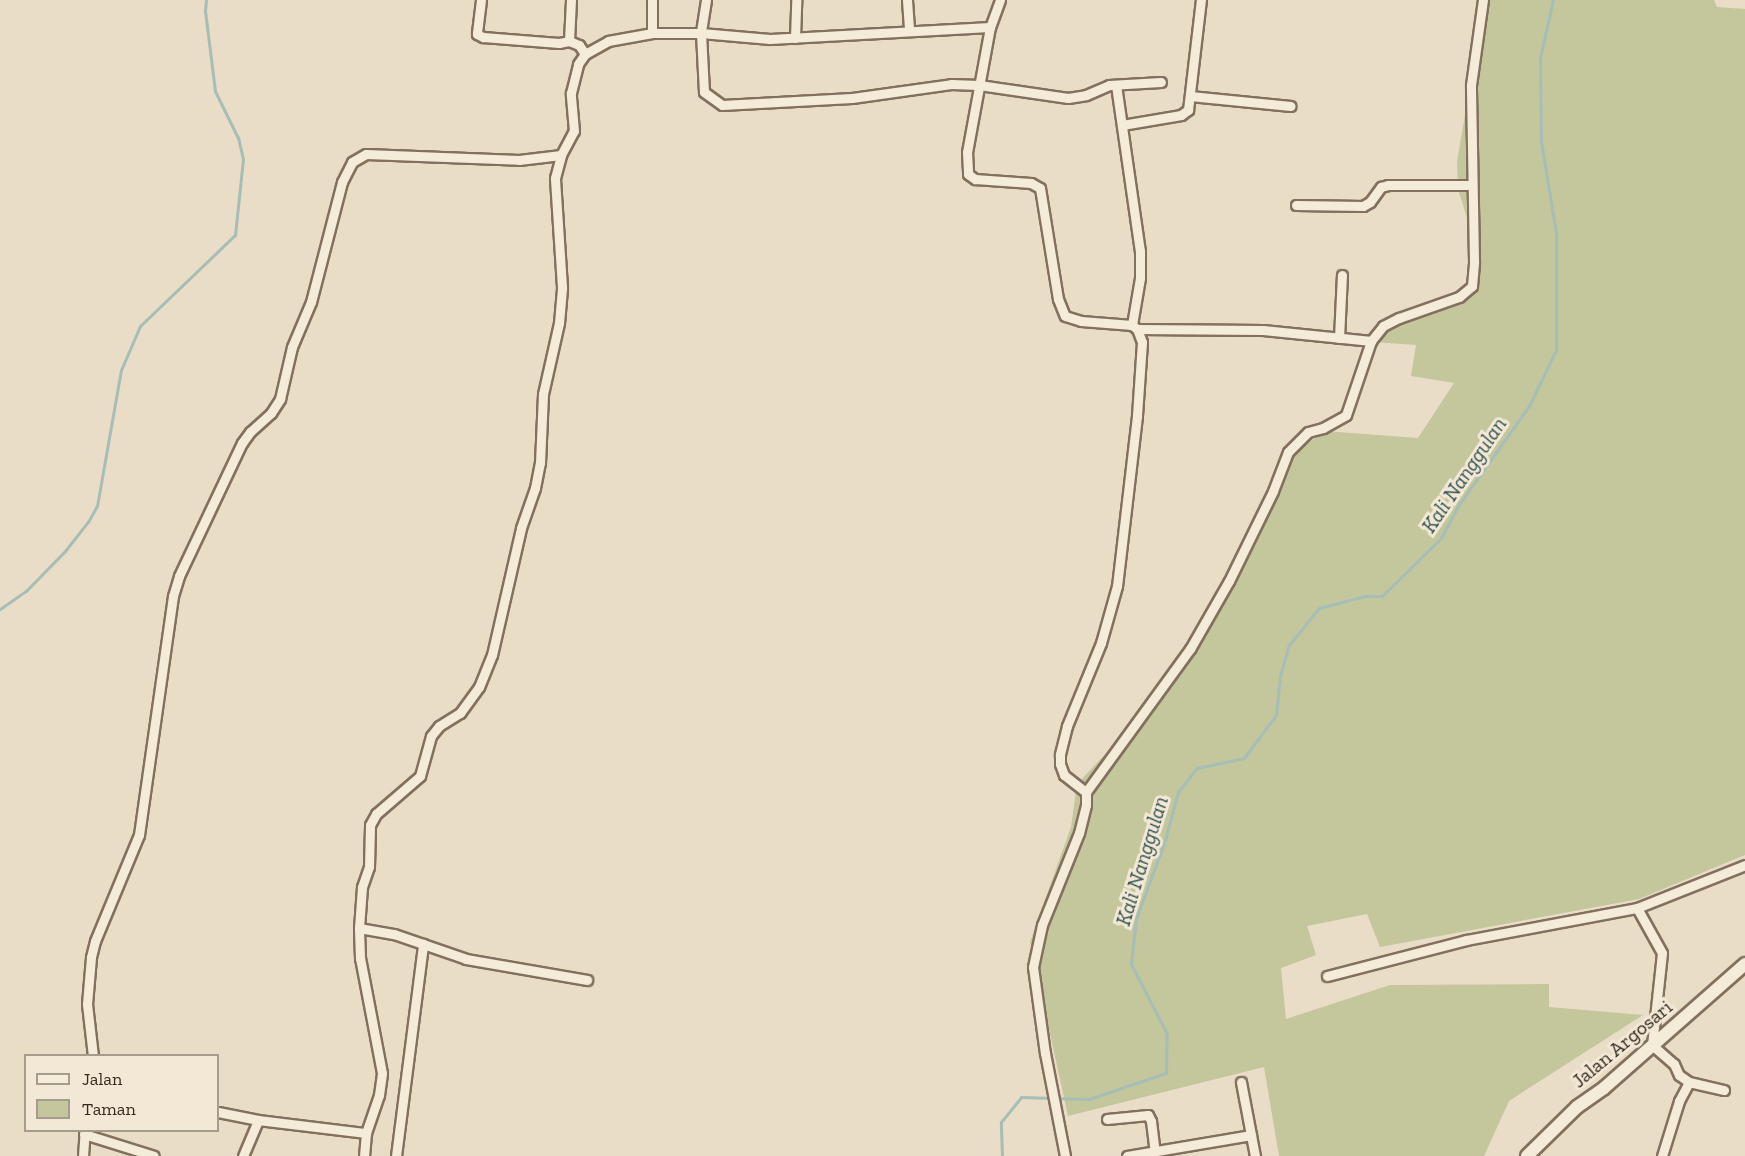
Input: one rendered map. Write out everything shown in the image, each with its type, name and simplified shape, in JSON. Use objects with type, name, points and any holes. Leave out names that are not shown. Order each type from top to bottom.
[{"type":"street","points":[[481,0],[476,27],[477,34],[483,37],[559,43],[569,41],[579,45],[585,54]]},
{"type":"street","points":[[569,41],[570,0]]},
{"type":"street","points":[[652,0],[652,33]]},
{"type":"street","points":[[706,0],[701,33],[704,92],[722,105],[852,98],[951,84],[980,85],[1068,98],[1116,85],[1161,82]]},
{"type":"street","points":[[795,38],[796,0]]},
{"type":"street","points":[[907,0],[909,30]]},
{"type":"street","points":[[1000,0],[990,27],[967,152],[968,174],[975,179],[1031,183],[1040,188],[1058,299],[1065,316],[1081,321],[1134,327],[1263,330],[1371,341]]},
{"type":"street","points":[[1122,124],[1185,114],[1190,96],[1201,0]]},
{"type":"street","points":[[1065,1156],[1035,991],[1035,948],[1079,833],[1086,792],[1190,649],[1230,581],[1273,491],[1288,452],[1308,432],[1323,428],[1346,415],[1371,341],[1383,326],[1399,318],[1452,300],[1472,286],[1474,261],[1471,85],[1483,0]]},
{"type":"street","points":[[364,1156],[366,1133],[379,1095],[382,1073],[360,958],[359,928],[362,887],[369,867],[370,825],[376,814],[420,776],[431,736],[440,726],[460,713],[479,687],[492,655],[521,528],[535,488],[540,462],[543,394],[559,323],[562,287],[555,178],[561,155],[574,131],[571,93],[578,64],[585,54],[608,41],[652,33],[795,38],[990,27]]},
{"type":"street","points":[[1086,792],[1064,775],[1060,755],[1067,726],[1101,643],[1117,586],[1137,416],[1142,342],[1134,327],[1140,278],[1140,251],[1116,85]]},
{"type":"street","points":[[1190,96],[1291,106]]},
{"type":"street","points":[[93,1054],[87,1004],[91,957],[95,941],[139,835],[173,596],[179,576],[242,443],[250,432],[271,413],[280,399],[292,347],[311,302],[346,171],[352,162],[366,154],[519,160],[561,155]]},
{"type":"street","points":[[1296,205],[1364,206],[1371,202],[1380,187],[1388,185],[1472,184]]},
{"type":"street","points":[[1339,338],[1342,275]]},
{"type":"street","points":[[1328,976],[1466,940],[1637,908],[1745,866]]},
{"type":"street","points":[[1637,908],[1662,953],[1652,1045],[1674,1064],[1678,1075],[1689,1082],[1724,1090]]},
{"type":"street","points":[[359,928],[394,934],[466,959],[587,980]]},
{"type":"street","points":[[396,1156],[423,944]]},
{"type":"street","name":"Jalan Argosari","points":[[1527,1156],[1577,1107],[1745,964]]},
{"type":"street","points":[[1242,1082],[1255,1156]]},
{"type":"street","points":[[1662,1156],[1679,1101],[1689,1082]]},
{"type":"street","points":[[219,1112],[258,1120],[366,1133]]},
{"type":"street","points":[[1107,1119],[1148,1115],[1151,1121],[1155,1152]]},
{"type":"street","points":[[243,1156],[258,1120]]},
{"type":"street","points":[[83,1156],[85,1132],[154,1156]]},
{"type":"street","points":[[1127,1156],[1251,1135]]},
{"type":"green space","points":[[1485,0],[1714,0],[1717,7],[1745,9],[1745,855],[1639,899],[1380,947],[1367,914],[1307,926],[1316,955],[1281,968],[1286,1019],[1390,985],[1549,984],[1549,1007],[1643,1015],[1509,1101],[1484,1156],[1279,1156],[1264,1067],[1068,1116],[1030,942],[1071,827],[1077,784],[1130,728],[1190,647],[1293,455],[1324,431],[1418,438],[1454,383],[1411,376],[1416,345],[1374,342],[1381,333],[1466,287],[1478,253],[1458,189],[1457,161]]},
{"type":"waterway","points":[[0,609],[26,591],[65,551],[88,522],[97,506],[121,370],[140,326],[235,235],[243,159],[238,138],[215,91],[205,11],[206,0]]},
{"type":"waterway","name":"Kali Nanggulan","points":[[1002,1156],[1001,1122],[1021,1097],[1089,1099],[1166,1073],[1167,1034],[1131,964],[1136,919],[1165,840],[1178,792],[1197,768],[1244,758],[1276,715],[1280,676],[1289,645],[1319,608],[1365,596],[1382,596],[1441,538],[1460,503],[1529,406],[1556,350],[1556,233],[1541,141],[1540,58],[1553,0]]}]
